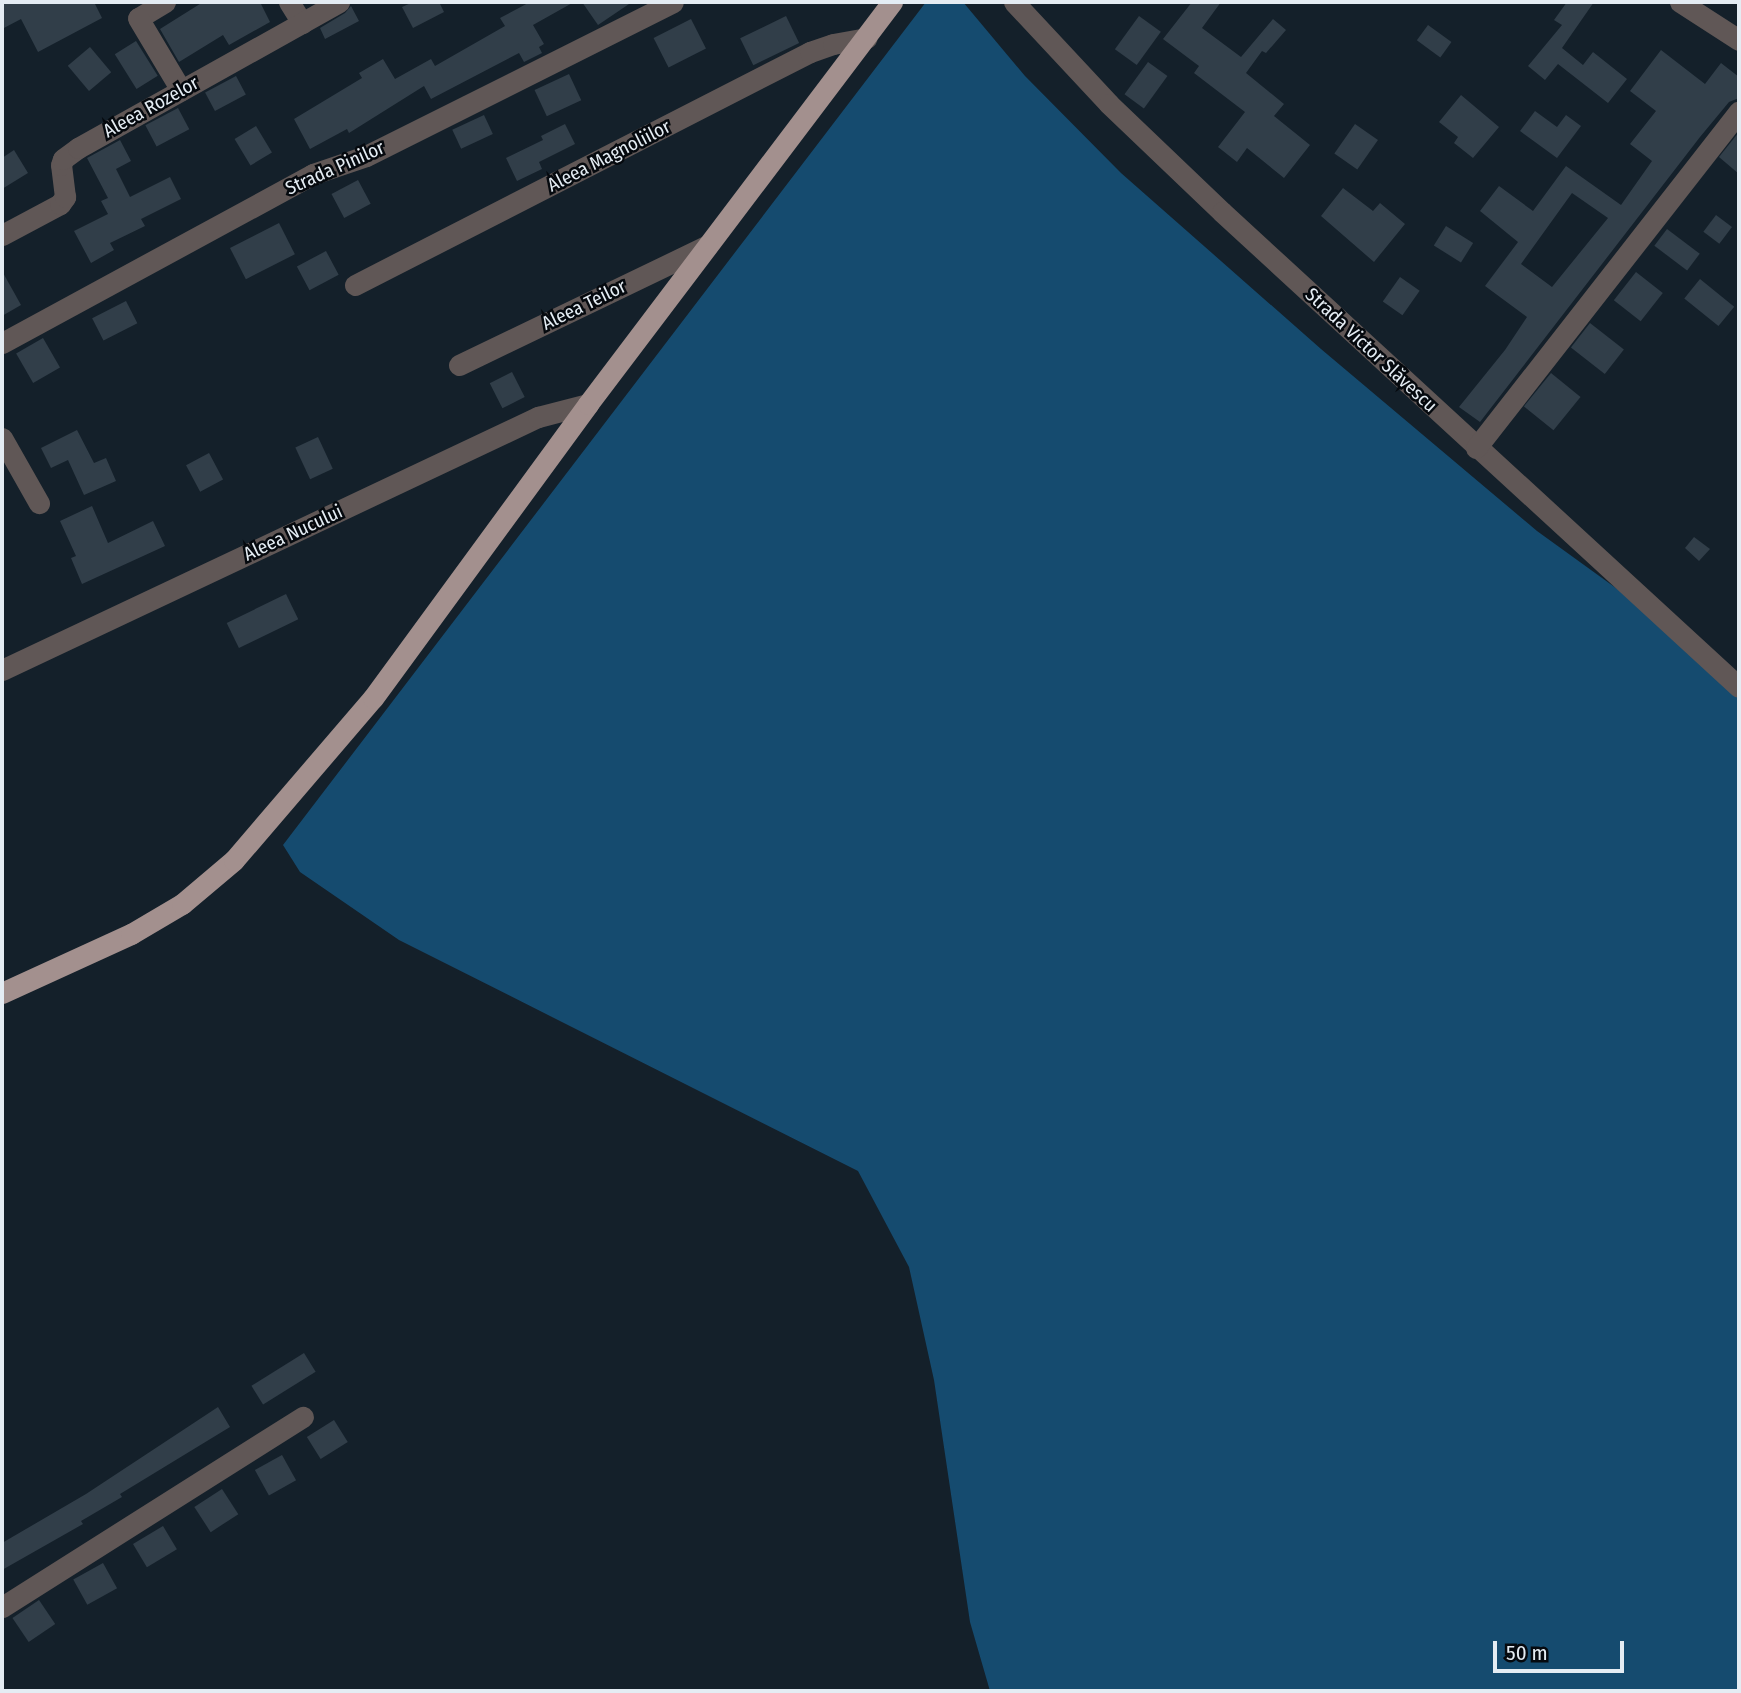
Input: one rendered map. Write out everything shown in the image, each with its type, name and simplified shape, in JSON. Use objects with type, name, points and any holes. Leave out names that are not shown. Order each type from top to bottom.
[{"type":"main road","points":[[2,993],[131,934],[182,904],[234,860],[373,698],[588,404],[892,2]]},
{"type":"street","points":[[165,2],[138,18],[181,90]]},
{"type":"street","points":[[289,2],[302,23]]},
{"type":"street","name":"Aleea Rozelor","points":[[2,235],[60,204],[65,197],[61,174],[64,159],[339,2]]},
{"type":"street","name":"Strada Pinilor","points":[[2,343],[313,174],[366,156],[646,8],[673,2]]},
{"type":"street","name":"Strada Victor Slăvescu","points":[[1014,2],[1109,104],[1476,448],[1739,687]]},
{"type":"street","points":[[1680,2],[1739,40]]},
{"type":"street","name":"Aleea Magnoliilor","points":[[355,285],[810,52],[833,44],[866,38]]},
{"type":"street","points":[[1476,448],[1739,111]]},
{"type":"street","name":"Aleea Teilor","points":[[459,365],[708,245]]},
{"type":"street","name":"Aleea Nucului","points":[[2,670],[538,417],[588,404]]},
{"type":"street","points":[[2,438],[38,503]]},
{"type":"street","points":[[2,1607],[303,1417]]},
{"type":"shaded area","points":[[926,2],[963,2],[1025,76],[1121,173],[1321,349],[1537,531],[1656,617],[1739,699],[1739,1691],[990,1691],[970,1622],[934,1380],[909,1267],[858,1171],[399,940],[300,872],[283,845]]},
{"type":"building","points":[[2,2],[94,2],[102,18],[38,52],[21,19],[2,29]]},
{"type":"building","points":[[203,2],[260,2],[270,22],[229,45],[223,35],[179,62],[160,29]]},
{"type":"building","points":[[413,2],[439,2],[444,12],[413,28],[402,7]]},
{"type":"building","points":[[530,2],[574,2],[533,25],[544,44],[539,47],[542,53],[524,62],[519,53],[431,99],[424,86],[349,133],[347,129],[310,149],[294,119],[362,78],[359,73],[383,59],[395,79],[431,59],[435,66],[505,26],[500,18]]},
{"type":"building","points":[[582,2],[632,2],[598,25]]},
{"type":"building","points":[[1192,2],[1221,2],[1202,28],[1241,57],[1273,19],[1286,30],[1266,53],[1262,51],[1246,73],[1284,104],[1274,116],[1310,145],[1284,178],[1247,148],[1237,162],[1218,147],[1245,112],[1194,73],[1199,66],[1163,39]]},
{"type":"building","points":[[1567,2],[1594,2],[1562,48],[1583,65],[1593,52],[1627,79],[1608,103],[1558,64],[1545,80],[1528,66],[1562,25],[1554,20]]},
{"type":"building","points":[[351,6],[359,21],[325,39],[320,28],[345,13]]},
{"type":"building","points":[[786,16],[799,43],[753,65],[740,38]]},
{"type":"building","points":[[1139,16],[1161,32],[1137,65],[1115,49]]},
{"type":"building","points":[[691,19],[706,48],[669,67],[654,38]]},
{"type":"building","points":[[1428,25],[1451,42],[1440,57],[1417,40]]},
{"type":"building","points":[[136,41],[158,76],[137,89],[115,54]]},
{"type":"building","points":[[90,47],[111,72],[89,91],[68,66]]},
{"type":"building","points":[[1661,50],[1705,84],[1721,63],[1739,77],[1739,98],[1729,102],[1700,137],[1480,422],[1459,407],[1505,350],[1527,317],[1485,286],[1518,242],[1480,211],[1499,186],[1533,211],[1566,166],[1621,205],[1652,161],[1630,144],[1656,111],[1630,91]],"holes":[[[1572,193],[1608,218],[1552,287],[1521,264]]]},
{"type":"building","points":[[1148,62],[1167,76],[1144,108],[1124,94]]},
{"type":"building","points":[[569,74],[581,100],[547,116],[535,90]]},
{"type":"building","points":[[236,76],[246,95],[215,111],[205,92]]},
{"type":"building","points":[[1461,95],[1499,127],[1473,158],[1454,143],[1458,137],[1439,122]]},
{"type":"building","points":[[178,108],[189,129],[157,147],[145,125]]},
{"type":"building","points":[[1535,111],[1557,127],[1566,115],[1581,126],[1557,158],[1520,131]]},
{"type":"building","points":[[484,115],[493,134],[461,149],[452,130]]},
{"type":"building","points":[[565,124],[575,144],[539,162],[542,169],[517,181],[506,158],[543,140],[541,136]]},
{"type":"building","points":[[1355,124],[1378,140],[1357,170],[1334,153]]},
{"type":"building","points":[[256,126],[272,153],[251,165],[235,139]]},
{"type":"building","points":[[1739,132],[1739,174],[1719,157]]},
{"type":"building","points":[[120,140],[131,161],[116,169],[130,197],[170,177],[181,199],[141,219],[145,226],[110,243],[114,250],[91,263],[74,231],[108,214],[101,201],[108,198],[87,158]]},
{"type":"building","points":[[14,150],[28,173],[2,189],[2,158]]},
{"type":"building","points":[[358,180],[371,204],[344,218],[332,194]]},
{"type":"building","points":[[1343,188],[1373,211],[1380,203],[1405,224],[1374,262],[1321,216]]},
{"type":"building","points":[[1716,215],[1732,227],[1719,244],[1703,232]]},
{"type":"building","points":[[279,223],[295,254],[246,279],[230,248]]},
{"type":"building","points":[[1446,226],[1473,243],[1461,262],[1434,246]]},
{"type":"building","points":[[1667,229],[1700,254],[1687,270],[1654,246]]},
{"type":"building","points":[[326,251],[339,275],[310,290],[297,266]]},
{"type":"building","points":[[2,271],[21,305],[2,316]]},
{"type":"building","points":[[1636,272],[1663,293],[1641,321],[1614,300]]},
{"type":"building","points":[[1400,277],[1420,291],[1402,315],[1383,302]]},
{"type":"building","points":[[1700,279],[1734,307],[1718,326],[1684,298]]},
{"type":"building","points":[[126,301],[137,323],[103,341],[92,318]]},
{"type":"building","points":[[1590,323],[1624,349],[1605,374],[1571,347]]},
{"type":"building","points":[[43,338],[60,367],[33,383],[16,354]]},
{"type":"building","points":[[512,372],[525,397],[502,408],[490,383]]},
{"type":"building","points":[[1551,373],[1581,397],[1553,430],[1524,406]]},
{"type":"building","points":[[77,430],[94,463],[106,458],[116,481],[84,495],[68,460],[51,468],[41,448]]},
{"type":"building","points":[[318,437],[333,469],[310,479],[295,448]]},
{"type":"building","points":[[209,453],[223,479],[200,492],[186,465]]},
{"type":"building","points":[[92,506],[108,543],[153,521],[165,546],[82,584],[71,558],[76,556],[60,521]]},
{"type":"building","points":[[1694,537],[1710,549],[1699,561],[1685,548]]},
{"type":"building","points":[[286,594],[298,619],[239,648],[227,623]]},
{"type":"building","points":[[304,1353],[316,1372],[263,1405],[251,1386]]},
{"type":"building","points":[[218,1407],[230,1427],[120,1494],[122,1497],[81,1521],[83,1524],[2,1570],[2,1543],[86,1494]]},
{"type":"building","points":[[334,1420],[348,1442],[321,1459],[307,1437]]},
{"type":"building","points":[[282,1455],[296,1480],[269,1495],[255,1470]]},
{"type":"building","points":[[222,1489],[238,1514],[211,1532],[194,1507]]},
{"type":"building","points":[[163,1526],[177,1549],[147,1567],[133,1544]]},
{"type":"building","points":[[103,1563],[117,1588],[87,1605],[73,1579]]},
{"type":"building","points":[[39,1600],[55,1624],[29,1642],[12,1618]]}]
